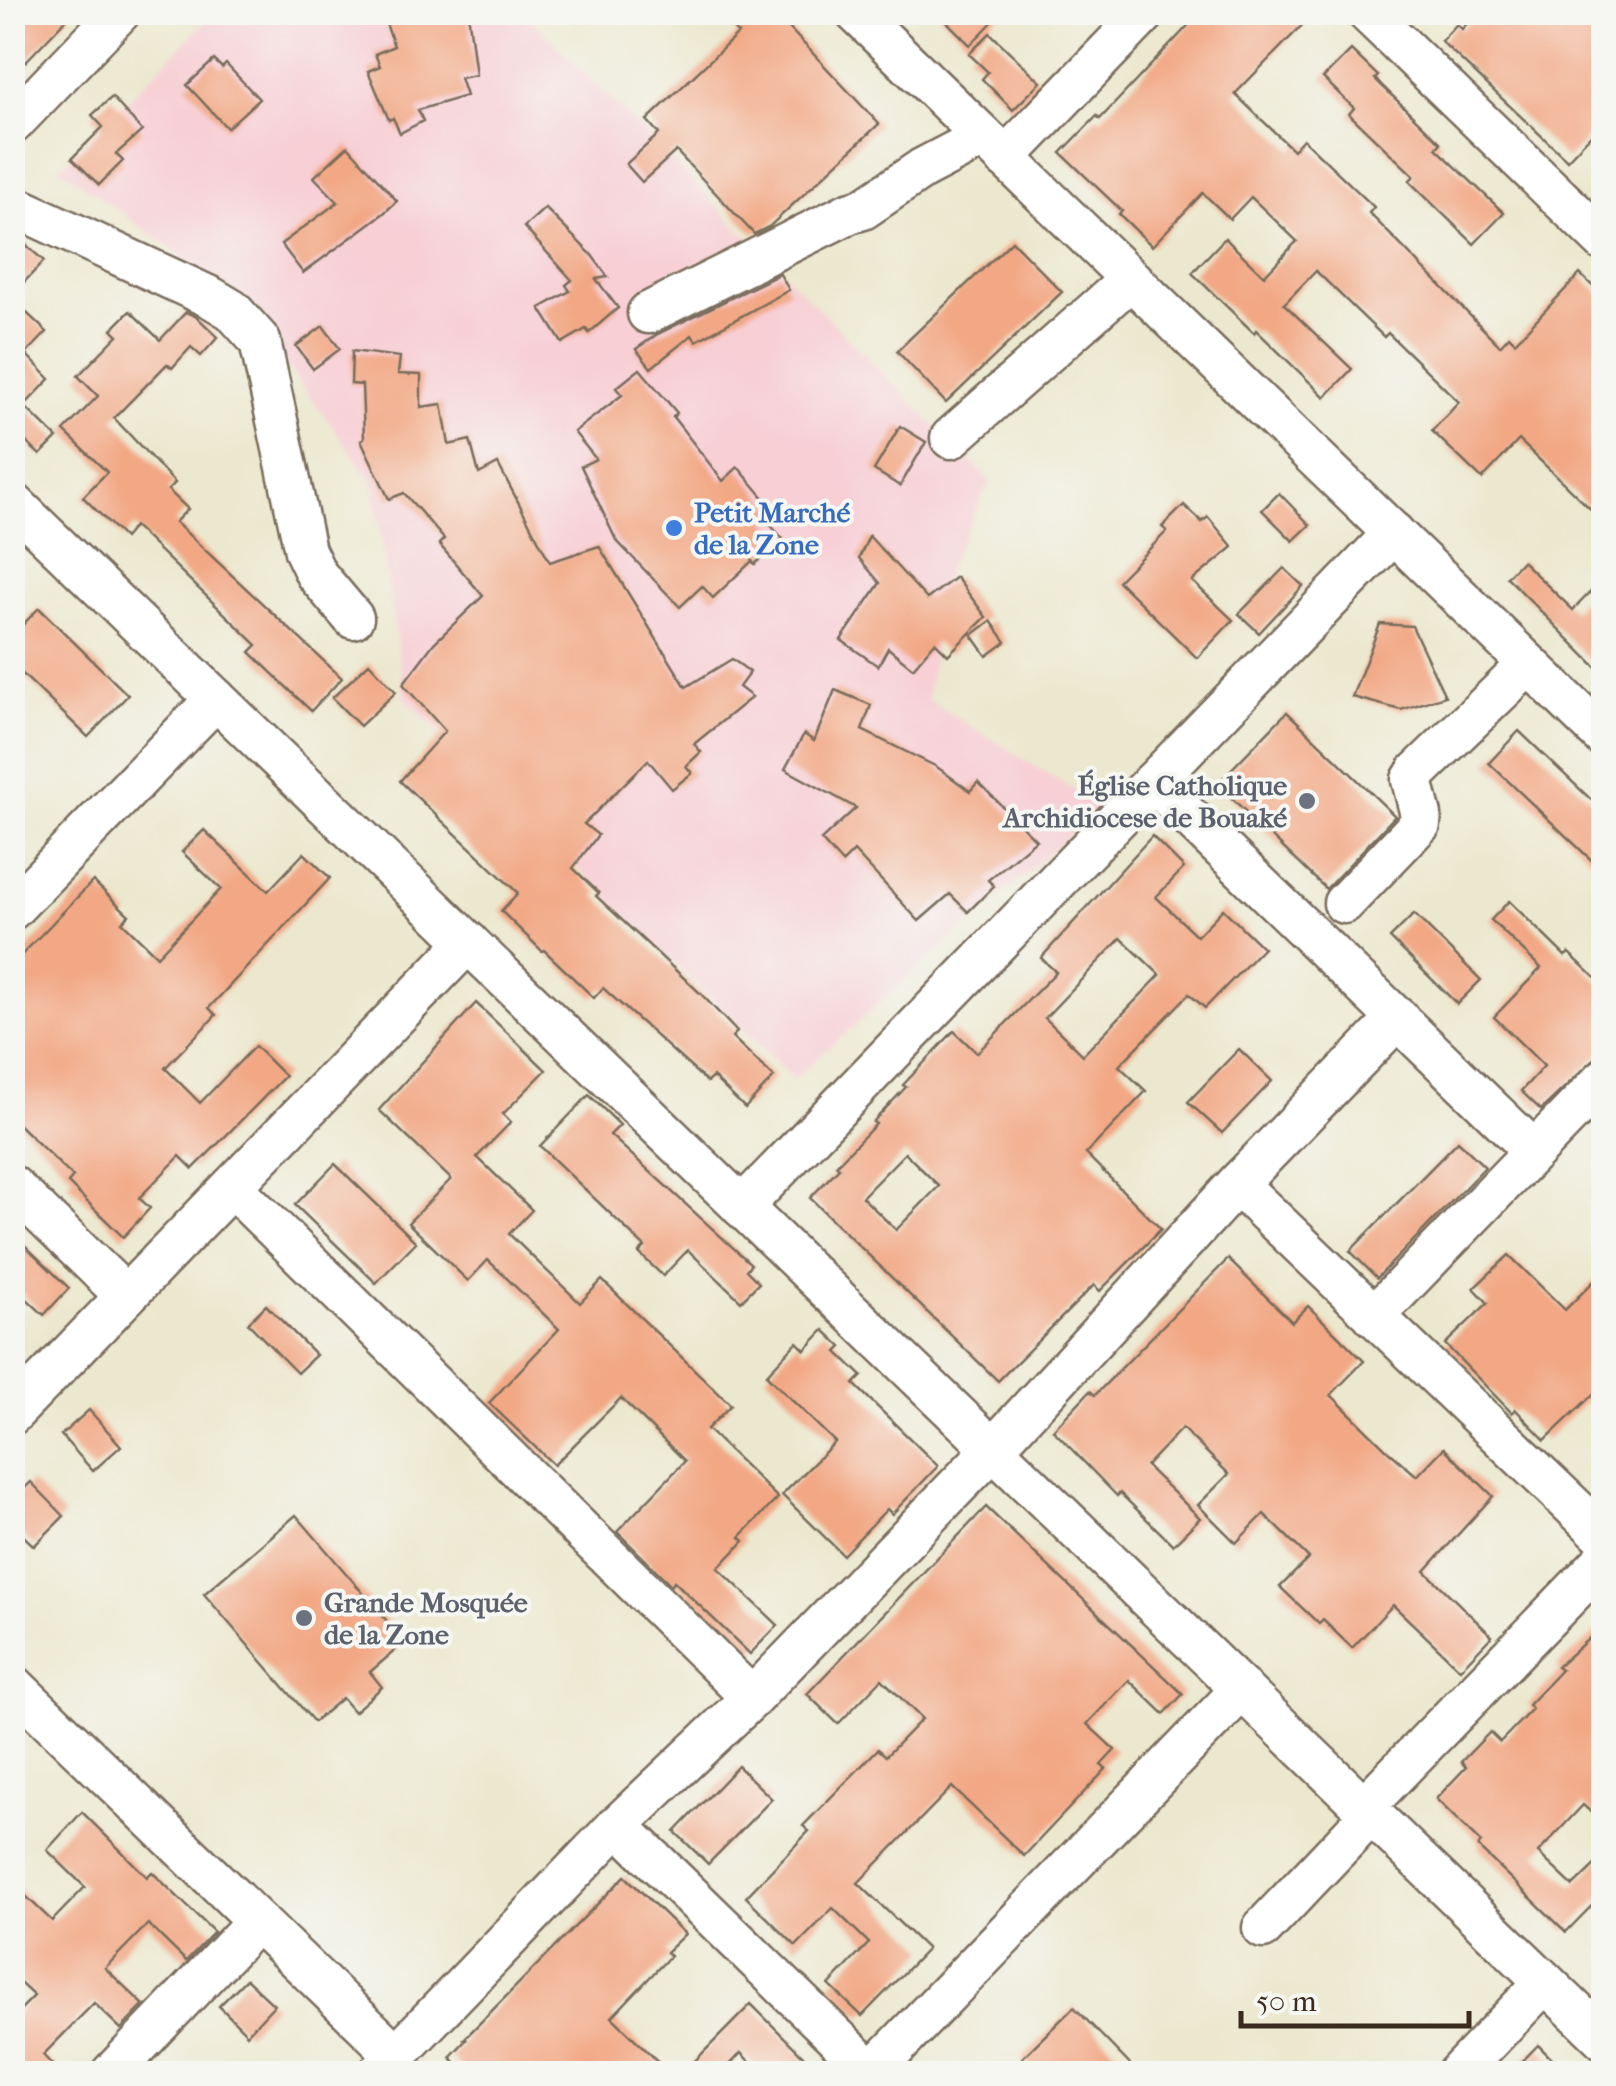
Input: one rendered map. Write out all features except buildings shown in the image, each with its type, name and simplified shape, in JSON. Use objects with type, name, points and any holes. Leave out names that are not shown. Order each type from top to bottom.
[{"type":"street","points":[[12,124],[120,12]]},
{"type":"street","points":[[854,12],[1604,737]]},
{"type":"street","points":[[648,313],[863,209],[913,174],[994,148],[1146,12]]},
{"type":"street","points":[[1391,20],[1604,241]]},
{"type":"street","points":[[12,205],[212,298],[232,310],[260,341],[305,551],[316,574],[353,618]]},
{"type":"street","points":[[950,438],[1131,280]]},
{"type":"street","points":[[14,507],[1604,2038]]},
{"type":"street","points":[[742,1207],[1394,533]]},
{"type":"street","points":[[1344,903],[1420,824],[1412,780],[1417,772],[1528,666]]},
{"type":"street","points":[[12,910],[216,698]]},
{"type":"street","points":[[1153,782],[1534,1150]]},
{"type":"street","points":[[12,1414],[468,942]]},
{"type":"street","points":[[12,1684],[257,1920],[387,2064],[618,1825],[752,1698],[993,1449],[1237,1184],[1398,1018]]},
{"type":"street","points":[[1374,1316],[1604,1079]]},
{"type":"street","points":[[1237,1184],[1604,1536]]},
{"type":"street","points":[[12,1186],[126,1296]]},
{"type":"street","points":[[232,1187],[752,1698]]},
{"type":"street","points":[[1264,1928],[1368,1811],[1604,1560]]},
{"type":"street","points":[[618,1825],[872,2073],[1242,1689]]},
{"type":"street","points":[[111,2074],[257,1920]]},
{"type":"street","points":[[1457,2074],[1545,1982]]},
{"type":"shaded area","name":"Petit Marché de la Zone","points":[[214,13],[525,13],[990,481],[945,573],[927,699],[1101,807],[794,1079],[405,699],[373,482],[235,295],[60,168]]},
{"type":"place","name":"Petit Marché de la Zone","points":[[674,528]]},
{"type":"place","name":"Église Catholique Archidiocese de Bouaké","points":[[1307,801]]},
{"type":"place","name":"Grande Mosquée de la Zone","points":[[304,1618]]}]
